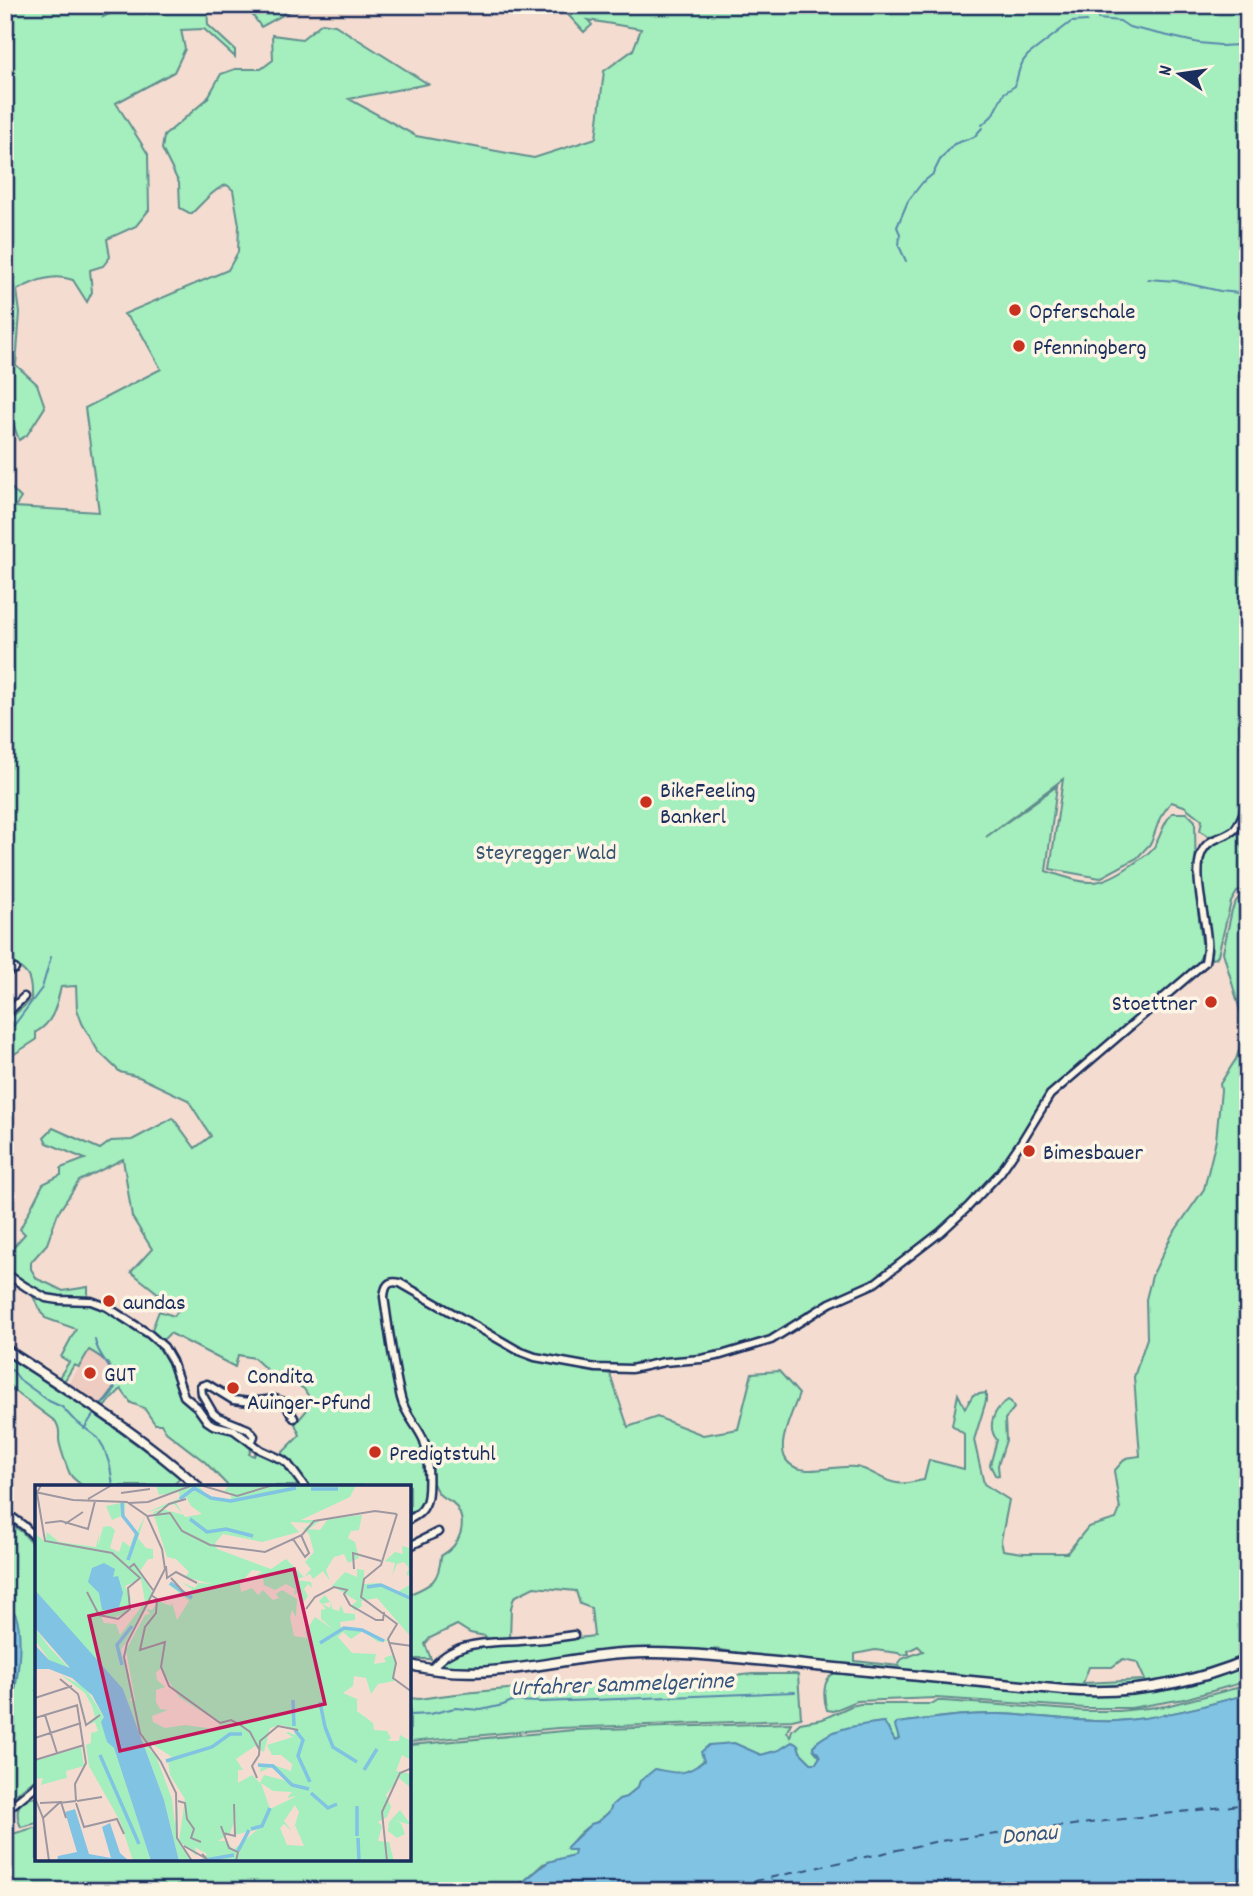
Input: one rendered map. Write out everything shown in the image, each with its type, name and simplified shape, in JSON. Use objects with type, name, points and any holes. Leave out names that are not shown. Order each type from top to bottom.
[{"type":"main road","points":[[5,1349],[137,1437],[197,1485]]},
{"type":"main road","points":[[411,1665],[464,1673],[497,1672],[601,1655],[652,1653],[702,1655],[1104,1692],[1180,1683],[1248,1660]]},
{"type":"street","points":[[411,1518],[425,1508],[427,1503],[426,1458],[423,1441],[406,1412],[399,1391],[384,1297],[387,1284],[400,1283],[498,1340],[535,1357],[622,1370],[710,1357],[765,1342],[825,1306],[876,1283],[941,1232],[986,1188],[1022,1141],[1050,1095],[1205,962],[1207,940],[1200,889],[1200,858],[1210,842],[1237,827],[1248,801]]},
{"type":"street","points":[[5,972],[15,969]]},
{"type":"street","points":[[5,1015],[24,997]]},
{"type":"street","points":[[5,1273],[46,1298],[91,1301],[104,1305],[149,1334],[164,1347],[184,1396],[207,1421],[233,1430],[288,1464],[303,1485]]},
{"type":"street","points":[[251,1443],[254,1436],[251,1431],[213,1413],[202,1394],[201,1386],[207,1384],[224,1396],[242,1402],[267,1399],[284,1402],[294,1418]]},
{"type":"street","points":[[5,1512],[35,1537]]},
{"type":"street","points":[[411,1546],[438,1532]]},
{"type":"street","points":[[431,1670],[436,1662],[448,1653],[473,1644],[575,1636]]},
{"type":"street","points":[[5,1811],[35,1787]]},
{"type":"shaded area","points":[[89,1350],[104,1358],[113,1376],[114,1387],[101,1405],[68,1385]]},
{"type":"green space","points":[[5,5],[108,5],[103,17],[129,5],[207,5],[208,25],[235,50],[235,57],[204,29],[181,30],[185,49],[174,72],[116,103],[148,154],[149,210],[136,226],[107,239],[110,257],[103,266],[90,270],[92,292],[87,302],[73,280],[65,278],[44,279],[17,290],[20,313],[16,365],[37,384],[45,407],[27,435],[19,440],[5,401],[5,369],[10,364],[8,349],[5,349]]},
{"type":"green space","points":[[222,5],[301,5],[261,27],[249,10]]},
{"type":"green space","name":"Steyregger Wald","points":[[559,5],[1248,5],[1248,798],[1233,828],[1208,836],[1200,831],[1202,820],[1184,806],[1171,802],[1160,818],[1151,843],[1137,858],[1100,878],[1050,869],[1063,779],[986,837],[1057,786],[1046,871],[1082,881],[1100,881],[1110,878],[1150,852],[1172,813],[1187,813],[1195,821],[1196,893],[1203,952],[1196,966],[1055,1092],[1023,1144],[945,1232],[873,1287],[814,1316],[775,1341],[716,1359],[700,1362],[694,1356],[607,1367],[536,1356],[508,1343],[538,1359],[610,1374],[628,1427],[657,1417],[703,1435],[738,1429],[752,1373],[779,1371],[799,1394],[786,1428],[783,1451],[786,1460],[794,1467],[807,1470],[856,1467],[900,1483],[924,1480],[929,1460],[964,1469],[964,1434],[952,1425],[958,1394],[965,1408],[973,1395],[986,1393],[974,1440],[984,1484],[1009,1500],[1001,1541],[1003,1550],[1067,1553],[1088,1527],[1116,1519],[1120,1509],[1114,1471],[1126,1458],[1140,1456],[1134,1377],[1147,1338],[1146,1299],[1152,1276],[1172,1235],[1204,1189],[1216,1140],[1220,1084],[1236,1059],[1246,1031],[1223,952],[1232,910],[1236,901],[1248,892],[1248,1654],[1164,1680],[1078,1687],[759,1657],[716,1649],[705,1652],[640,1648],[578,1654],[506,1666],[479,1668],[439,1665],[453,1653],[477,1645],[594,1636],[591,1608],[580,1604],[576,1591],[534,1587],[514,1597],[510,1639],[488,1639],[457,1625],[430,1638],[425,1644],[431,1659],[411,1659],[411,1594],[424,1588],[436,1577],[441,1556],[454,1546],[461,1533],[459,1511],[438,1492],[427,1469],[423,1502],[411,1516],[411,1485],[306,1485],[279,1456],[300,1435],[295,1424],[307,1410],[309,1397],[304,1389],[269,1372],[254,1358],[238,1355],[235,1367],[170,1333],[163,1340],[151,1332],[159,1311],[174,1316],[179,1310],[131,1272],[152,1249],[132,1217],[123,1159],[79,1181],[58,1213],[47,1244],[31,1262],[31,1269],[37,1279],[63,1291],[88,1287],[88,1299],[56,1298],[43,1294],[7,1271],[6,1255],[25,1234],[20,1229],[43,1184],[61,1175],[61,1168],[85,1159],[47,1143],[44,1137],[53,1128],[100,1149],[111,1141],[132,1140],[173,1118],[195,1148],[211,1136],[188,1100],[139,1077],[120,1072],[98,1051],[77,1009],[76,986],[61,987],[53,1013],[47,1023],[36,1032],[36,1040],[5,1060],[5,1023],[31,1000],[31,992],[29,979],[24,971],[5,959],[5,523],[8,518],[5,514],[5,482],[21,498],[15,507],[99,512],[85,408],[161,369],[140,331],[124,314],[228,270],[238,252],[239,225],[233,190],[227,185],[222,187],[191,214],[180,208],[179,183],[162,149],[164,136],[207,99],[221,74],[235,69],[261,69],[273,60],[272,35],[302,39],[322,23],[335,25],[428,84],[349,99],[416,136],[534,158],[596,138],[604,71],[633,50],[641,29],[588,20],[592,25],[584,32]],"holes":[[[397,1279],[498,1338],[402,1286],[394,1285],[390,1288],[387,1300],[405,1405],[401,1407],[380,1298],[387,1281]],[[918,1646],[923,1651],[902,1659],[899,1666],[855,1661],[855,1654],[875,1650],[901,1655],[909,1654],[908,1651]],[[1123,1659],[1137,1662],[1145,1680],[1083,1683],[1089,1667],[1112,1667]]]},
{"type":"green space","points":[[1248,806],[1248,887],[1237,892],[1231,902],[1218,955],[1212,959],[1209,954],[1200,867],[1204,849],[1234,832]]},
{"type":"green space","points":[[31,1293],[52,1302],[97,1306],[123,1319],[159,1344],[168,1359],[178,1392],[204,1421],[239,1436],[251,1449],[249,1454],[254,1456],[256,1451],[282,1461],[299,1485],[227,1485],[205,1462],[166,1432],[161,1424],[155,1424],[144,1408],[131,1403],[121,1389],[104,1407],[101,1405],[114,1386],[114,1374],[104,1360],[89,1350],[79,1367],[74,1365],[65,1380],[58,1379],[69,1362],[61,1357],[76,1329],[45,1318]]},
{"type":"green space","points":[[5,1353],[181,1477],[174,1485],[82,1485],[69,1471],[60,1446],[56,1422],[5,1384]]},
{"type":"green space","points":[[1008,1400],[1014,1408],[1005,1419],[1006,1440],[998,1465],[999,1476],[995,1475],[990,1465],[997,1440],[992,1424],[995,1413]]},
{"type":"green space","points":[[5,1520],[22,1532],[35,1547],[35,1779],[5,1803]]},
{"type":"green space","points":[[1248,1665],[1248,1681],[1184,1699],[1131,1708],[1086,1708],[936,1698],[857,1701],[833,1711],[827,1710],[825,1700],[826,1684],[835,1673],[1058,1694],[1120,1695],[1183,1687]]},
{"type":"green space","points":[[796,1674],[801,1718],[558,1728],[411,1742],[411,1698],[502,1689]]},
{"type":"green space","points":[[1248,1685],[1248,1694],[1183,1711],[1116,1721],[999,1714],[961,1715],[897,1723],[899,1739],[895,1741],[884,1722],[864,1725],[839,1732],[813,1746],[820,1757],[816,1763],[811,1763],[800,1752],[798,1745],[761,1755],[734,1743],[704,1760],[691,1771],[640,1781],[638,1787],[573,1840],[567,1848],[575,1850],[574,1855],[543,1864],[523,1882],[501,1891],[5,1891],[5,1836],[35,1828],[35,1861],[411,1861],[411,1745],[574,1730],[791,1723],[787,1731],[790,1737],[792,1730],[800,1723],[823,1719],[860,1704],[933,1704],[943,1701],[1086,1711],[1166,1706]]},
{"type":"green space","points":[[26,1797],[35,1798],[35,1824],[21,1827],[18,1819],[20,1804]]},
{"type":"water","points":[[5,1604],[16,1616],[19,1653],[16,1685],[5,1720]]},
{"type":"water","name":"Donau","points":[[1248,1694],[1248,1891],[501,1891],[523,1882],[548,1862],[574,1855],[575,1850],[568,1850],[567,1847],[591,1824],[598,1822],[609,1812],[619,1799],[638,1787],[640,1781],[655,1769],[675,1773],[691,1769],[704,1761],[701,1752],[709,1745],[734,1743],[761,1755],[779,1750],[792,1742],[798,1745],[800,1752],[811,1763],[816,1763],[820,1757],[813,1746],[820,1740],[837,1731],[866,1724],[884,1722],[895,1741],[899,1739],[895,1726],[897,1723],[986,1714],[1116,1721],[1166,1714]]},
{"type":"waterway","points":[[1098,19],[1120,21],[1129,27],[1199,43],[1220,45]]},
{"type":"waterway","points":[[982,125],[992,116],[1004,93],[1015,86],[1021,66],[1028,55],[1071,22],[1087,21]]},
{"type":"waterway","points":[[1221,46],[1239,45],[1248,40]]},
{"type":"waterway","points":[[906,261],[899,246],[900,234],[897,227],[908,201],[933,174],[940,160],[954,144],[974,137],[982,128]]},
{"type":"waterway","points":[[1148,279],[1176,281],[1248,294]]},
{"type":"waterway","points":[[5,1033],[42,988],[51,957]]},
{"type":"waterway","points":[[95,1340],[115,1380],[111,1396],[101,1405]]},
{"type":"waterway","name":"Urfahrer Sammelgerinne","points":[[5,1367],[49,1401],[62,1407],[98,1438],[110,1466],[113,1485]]},
{"type":"waterway","points":[[84,1429],[93,1415]]},
{"type":"waterway","name":"Urfahrer Sammelgerinne","points":[[411,1715],[455,1708],[481,1710],[512,1701],[795,1692]]},
{"type":"ferry route","points":[[724,1891],[741,1884],[939,1841],[1248,1804]]},
{"type":"place","name":"Opferschale","points":[[1015,310]]},
{"type":"place","name":"Pfenningberg","points":[[1019,346]]},
{"type":"place","name":"BikeFeeling Bankerl","points":[[646,802]]},
{"type":"place","name":"Stoettner","points":[[1211,1002]]},
{"type":"place","name":"Bimesbauer","points":[[1029,1151]]},
{"type":"place","name":"aundas","points":[[109,1301]]},
{"type":"place","name":"GUT","points":[[90,1373]]},
{"type":"place","name":"Condita Auinger-Pfund","points":[[233,1388]]},
{"type":"place","name":"Predigtstuhl","points":[[375,1452]]}]
